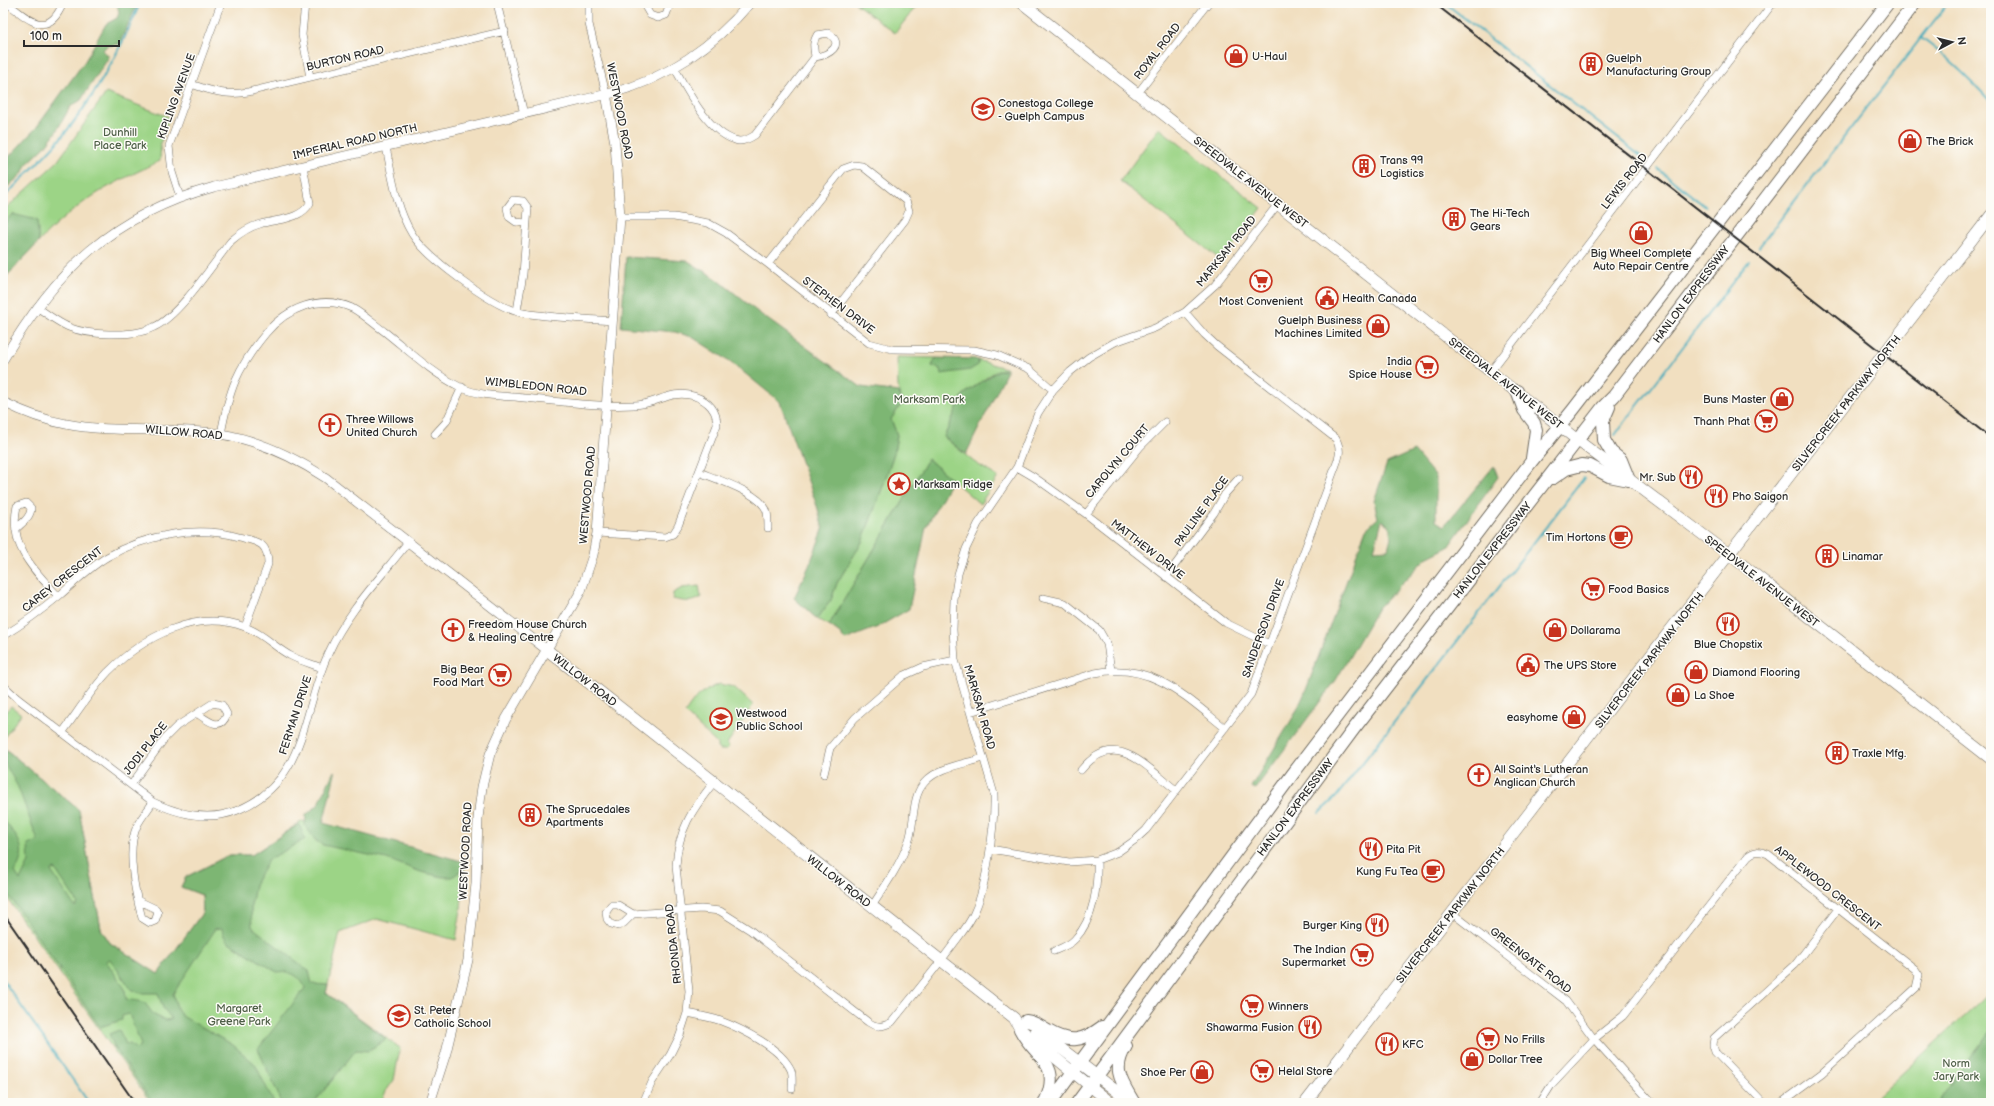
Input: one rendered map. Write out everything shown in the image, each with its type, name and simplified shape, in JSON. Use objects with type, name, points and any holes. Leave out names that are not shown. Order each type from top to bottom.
[{"type":"highway","name":"HANLON EXPRESSWAY","points":[[1050,1103],[1287,781],[1531,462],[1561,426],[1888,3]]},
{"type":"highway","name":"HANLON EXPRESSWAY","points":[[1077,1103],[1330,761],[1603,407],[1614,396],[1915,3]]},
{"type":"highway","points":[[1517,391],[1524,410],[1534,423],[1536,430],[1535,449],[1531,462]]},
{"type":"highway","points":[[1614,396],[1603,421],[1604,440],[1611,452],[1620,460],[1630,480]]},
{"type":"highway","points":[[1542,486],[1566,469],[1582,465],[1590,466],[1608,476],[1630,480]]},
{"type":"highway","points":[[1133,1103],[1118,1075],[1119,1062],[1124,1049],[1135,1032],[1138,1020]]},
{"type":"highway","points":[[1045,1103],[1050,1092],[1051,1072],[1046,1061],[1025,1039],[1023,1025],[1035,1022],[1049,1032],[1068,1039],[1077,1040],[1091,1035],[1110,1022]]},
{"type":"main road","name":"SPEEDVALE AVENUE WEST","points":[[1022,3],[1578,440],[1730,555],[1991,760]]},
{"type":"main road","name":"SILVERCREEK PARKWAY NORTH","points":[[1305,1103],[1730,555],[1991,215]]},
{"type":"main road","name":"WILLOW ROAD","points":[[547,650],[1094,1081],[1133,1103]]},
{"type":"main road","name":"WILLOW ROAD","points":[[1094,1081],[1111,1103]]},
{"type":"street","points":[[7,3],[33,23],[42,24],[51,20],[62,3]]},
{"type":"street","name":"KIPLING AVENUE","points":[[180,197],[172,172],[169,146],[221,3]]},
{"type":"street","points":[[305,3],[302,35],[310,77]]},
{"type":"street","points":[[497,3],[524,114]]},
{"type":"street","name":"WESTWOOD ROAD","points":[[430,1103],[446,1053],[468,960],[475,890],[478,811],[486,770],[496,740],[506,719],[582,591],[598,533],[620,217],[616,150],[606,94],[589,24],[589,3]]},
{"type":"street","points":[[647,3],[646,8],[650,15],[658,18],[666,15],[669,3]]},
{"type":"street","name":"IMPERIAL ROAD NORTH","points":[[3,360],[37,307],[56,283],[100,242],[127,224],[180,197],[214,187],[606,94],[640,84],[674,68],[717,38],[736,20],[750,3]]},
{"type":"street","name":"ROYAL ROAD","points":[[1138,93],[1208,3]]},
{"type":"street","name":"LEWIS ROAD","points":[[1491,372],[1773,3]]},
{"type":"street","name":"BURTON ROAD","points":[[191,84],[218,93],[238,94],[505,31]]},
{"type":"street","points":[[674,68],[701,112],[716,128],[736,141],[747,140],[755,135],[815,57]]},
{"type":"street","points":[[386,146],[402,213],[412,234],[422,246],[462,280],[489,299],[517,311],[536,315],[612,321]]},
{"type":"street","points":[[37,307],[57,322],[78,332],[129,334],[154,328],[165,321],[178,308],[231,241],[238,235],[259,224],[299,214],[307,210],[310,203],[303,166]]},
{"type":"street","points":[[768,264],[843,169],[848,166],[862,166],[900,196],[906,201],[908,206],[908,216],[906,220],[831,315]]},
{"type":"street","name":"MARKSAM ROAD","points":[[633,914],[701,908],[720,911],[736,920],[874,1026],[882,1026],[892,1022],[942,961],[974,913],[980,898],[990,849],[995,813],[994,794],[955,660],[954,600],[958,574],[966,549],[978,524],[1017,467],[1038,413],[1053,390],[1070,372],[1089,357],[1115,342],[1155,328],[1185,312],[1215,285],[1278,204]]},
{"type":"street","name":"STEPHEN DRIVE","points":[[620,217],[674,217],[700,220],[726,233],[869,343],[892,349],[974,350],[998,355],[1029,369],[1053,390]]},
{"type":"street","points":[[517,311],[525,259],[526,223]]},
{"type":"street","name":"WIMBLEDON ROAD","points":[[221,434],[234,381],[242,366],[271,327],[286,314],[314,303],[331,302],[352,308],[436,373],[462,387],[490,394],[606,404],[635,405],[672,394],[694,396],[707,402],[717,416],[717,425],[678,526],[672,534],[665,537],[598,533]]},
{"type":"street","name":"SANDERSON DRIVE","points":[[990,849],[1069,862],[1097,860],[1118,852],[1146,830],[1251,694],[1341,453],[1340,446],[1331,434],[1212,342],[1185,312]]},
{"type":"street","points":[[435,434],[446,422],[462,387]]},
{"type":"street","name":"WILLOW ROAD","points":[[3,402],[41,418],[67,425],[191,430],[221,434],[265,446],[306,465],[326,478],[547,650]]},
{"type":"street","name":"CAROLYN COURT","points":[[1086,514],[1140,447],[1165,422]]},
{"type":"street","name":"MATTHEW DRIVE","points":[[1017,467],[1034,476],[1086,514],[1226,623],[1269,644]]},
{"type":"street","points":[[699,472],[754,497],[763,505],[767,512],[768,528]]},
{"type":"street","name":"PAULINE PLACE","points":[[1166,577],[1214,514],[1225,494],[1239,478]]},
{"type":"street","points":[[16,529],[18,544],[25,558],[58,596]]},
{"type":"street","name":"CAREY CRESCENT","points":[[3,636],[58,596],[106,558],[140,542],[171,535],[211,532],[235,536],[261,543],[268,554],[268,564],[245,627]]},
{"type":"street","name":"FERMAN DRIVE","points":[[3,685],[62,733],[153,802],[171,811],[186,814],[215,816],[233,812],[262,798],[272,790],[285,774],[294,756],[328,652],[345,623],[408,542]]},
{"type":"street","points":[[1043,598],[1065,603],[1100,630],[1107,644],[1111,670]]},
{"type":"street","points":[[62,733],[108,673],[131,653],[154,638],[177,627],[193,623],[213,622],[245,627],[266,638],[291,656],[322,668]]},
{"type":"street","points":[[824,774],[830,748],[855,718],[903,676],[923,667],[955,660]]},
{"type":"street","points":[[970,712],[1095,673],[1111,670],[1138,673],[1162,681],[1225,728]]},
{"type":"street","name":"JODI PLACE","points":[[130,785],[173,730],[185,720],[198,714]]},
{"type":"street","points":[[1081,770],[1090,758],[1101,753],[1116,750],[1130,755],[1176,790]]},
{"type":"street","points":[[872,906],[900,863],[910,839],[917,801],[924,782],[935,774],[983,758]]},
{"type":"street","name":"RHONDA ROAD","points":[[643,1103],[652,1082],[670,1055],[680,1035],[687,1013],[689,991],[676,866],[677,850],[687,820],[714,782]]},
{"type":"street","points":[[139,901],[132,864],[132,845],[138,825],[153,802]]},
{"type":"street","name":"APPLEWOOD CRESCENT","points":[[1540,1103],[1552,1084],[1594,1039],[1623,1016],[1748,856],[1754,852],[1760,851],[1768,854],[1915,969],[1919,975],[1919,981],[1916,988],[1822,1073],[1781,1103]]},
{"type":"street","points":[[1054,951],[1070,944],[1076,938],[1086,920],[1095,898],[1098,876],[1097,860]]},
{"type":"street","points":[[1764,1103],[1715,1052],[1713,1045],[1714,1038],[1795,965],[1838,910]]},
{"type":"street","name":"GREENGATE ROAD","points":[[1452,913],[1566,1001],[1594,1039],[1648,1102]]},
{"type":"street","points":[[687,1013],[720,1020],[745,1031],[762,1042],[779,1055],[792,1071],[792,1089]]},
{"type":"green space","points":[[117,3],[138,3],[119,44],[107,46],[103,50],[109,57],[81,100],[70,107],[56,132],[45,147],[26,165],[22,174],[3,191],[3,163],[36,128],[85,61],[106,24],[117,18],[119,13]]},
{"type":"green space","points":[[855,3],[919,3],[895,33]]},
{"type":"green space","name":"Dunhill Place Park","points":[[106,93],[169,117],[161,142],[160,161],[106,188],[85,201],[46,234],[3,280],[3,211],[57,162]]},
{"type":"green space","points":[[1159,128],[1262,208],[1222,261],[1120,181]]},
{"type":"green space","points":[[12,214],[37,220],[39,242],[3,280],[3,226]]},
{"type":"green space","points":[[626,257],[688,261],[717,279],[759,313],[861,387],[899,392],[901,405],[891,419],[897,435],[894,453],[883,486],[862,542],[837,583],[831,600],[817,619],[794,598],[809,566],[823,530],[818,509],[780,402],[731,362],[692,337],[675,332],[621,327]]},
{"type":"green space","name":"Marksam Park","points":[[897,357],[936,358],[932,366],[940,369],[978,365],[978,360],[1008,369],[999,370],[990,375],[963,395],[944,437],[974,462],[998,477],[980,504],[928,459],[829,625],[817,619],[831,600],[837,583],[862,542],[894,453],[897,435],[891,419],[901,405],[898,387]]},
{"type":"green space","points":[[936,358],[975,359],[978,360],[978,365],[970,370],[941,374],[940,369],[932,366]]},
{"type":"green space","points":[[999,370],[1007,371],[966,454],[944,437],[963,395]]},
{"type":"green space","points":[[1414,451],[1436,477],[1436,521],[1444,526],[1494,466],[1498,477],[1448,547],[1426,558],[1378,608],[1336,680],[1255,789],[1251,787],[1295,714],[1306,690],[1366,529],[1378,518],[1374,501],[1387,463]],"holes":[[[1382,520],[1389,525],[1391,537],[1388,549],[1374,550]]]},
{"type":"green space","points":[[928,459],[952,480],[926,527],[909,609],[878,627],[845,640],[840,633],[829,625]]},
{"type":"green space","points":[[699,586],[701,597],[695,601],[680,601],[673,599],[673,593],[682,588]]},
{"type":"green space","points":[[719,684],[734,687],[753,705],[727,744],[729,747],[726,750],[720,750],[717,748],[717,744],[685,713],[699,696],[708,689]]},
{"type":"green space","points":[[11,706],[21,714],[3,739],[3,717]]},
{"type":"green space","name":"Margaret Greene Park","points":[[3,747],[79,810],[101,929],[110,943],[158,974],[203,912],[202,895],[181,887],[186,877],[229,855],[252,855],[302,821],[465,862],[461,909],[456,940],[377,919],[340,933],[326,993],[400,1048],[394,1080],[386,1091],[381,1103],[151,1103],[3,892]]},
{"type":"green space","points":[[3,747],[79,810],[101,929],[110,943],[158,974],[203,912],[202,895],[181,887],[186,877],[229,855],[252,855],[299,824],[305,839],[268,860],[256,881],[251,906],[252,927],[309,971],[312,984],[328,985],[326,993],[386,1039],[368,1051],[356,1050],[314,1103],[282,1103],[258,1049],[305,988],[298,977],[286,972],[277,972],[227,941],[223,934],[222,928],[214,929],[213,933],[173,994],[178,1011],[182,1016],[233,1045],[255,1064],[274,1103],[153,1103],[115,1048],[109,1034],[119,1030],[126,1044],[130,1044],[136,1049],[141,1045],[129,1014],[122,1016],[122,1020],[100,1027],[3,887],[3,819],[20,844],[21,856],[15,872],[20,880],[29,862],[28,845],[38,841],[18,787],[3,760]],"holes":[[[55,869],[78,903],[75,907],[51,871]],[[110,959],[131,989],[140,993],[158,993],[163,1008],[172,1019],[165,1020],[154,1015],[144,1002],[126,999],[125,989],[106,961]]]},
{"type":"green space","points":[[334,771],[335,774],[323,823],[465,862],[464,869],[452,877],[443,877],[421,872],[387,859],[323,845],[316,841],[305,826],[306,815],[318,805]]},
{"type":"green space","name":"Norm Jary Park","points":[[1991,991],[1991,1103],[1870,1103]]},
{"type":"green space","points":[[1991,1031],[1991,1103],[1938,1103],[1943,1095]]},
{"type":"waterway","points":[[3,198],[60,139],[84,108],[115,57],[140,3]]},
{"type":"waterway","points":[[1445,3],[1643,158]]},
{"type":"waterway","points":[[1759,247],[1948,3]]},
{"type":"waterway","points":[[1921,38],[1958,68],[1991,102]]},
{"type":"waterway","points":[[1658,169],[1706,207]]},
{"type":"waterway","points":[[1615,435],[1749,261]]},
{"type":"waterway","points":[[1319,813],[1336,797],[1584,478]]},
{"type":"waterway","points":[[3,980],[89,1103]]},
{"type":"railway","points":[[1434,3],[1991,438]]},
{"type":"railway","points":[[3,913],[135,1103]]},
{"type":"place","name":"U-Haul","points":[[1236,56]]},
{"type":"place","name":"Guelph Manufacturing Group","points":[[1591,64]]},
{"type":"place","name":"Conestoga College - Guelph Campus","points":[[983,109]]},
{"type":"place","name":"The Brick","points":[[1910,141]]},
{"type":"place","name":"Trans 99 Logistics","points":[[1364,166]]},
{"type":"place","name":"The Hi-Tech Gears","points":[[1454,219]]},
{"type":"place","name":"Big Wheel Complete Auto Repair Centre","points":[[1641,233]]},
{"type":"place","name":"Most Convenient","points":[[1261,281]]},
{"type":"place","name":"Health Canada","points":[[1327,298]]},
{"type":"place","name":"Guelph Business Machines Limited","points":[[1378,326]]},
{"type":"place","name":"India Spice House","points":[[1427,367]]},
{"type":"place","name":"Buns Master","points":[[1782,399]]},
{"type":"place","name":"Thanh Phat","points":[[1766,421]]},
{"type":"place","name":"Three Willows United Church","points":[[330,425]]},
{"type":"place","name":"Mr. Sub","points":[[1691,477]]},
{"type":"place","name":"Marksam Ridge","points":[[899,484]]},
{"type":"place","name":"Pho Saigon","points":[[1716,496]]},
{"type":"place","name":"Tim Hortons","points":[[1621,537]]},
{"type":"place","name":"Linamar","points":[[1827,556]]},
{"type":"place","name":"Food Basics","points":[[1593,589]]},
{"type":"place","name":"Blue Chopstix","points":[[1728,624]]},
{"type":"place","name":"Freedom House Church & Healing Centre","points":[[453,630]]},
{"type":"place","name":"Dollarama","points":[[1555,630]]},
{"type":"place","name":"The UPS Store","points":[[1528,665]]},
{"type":"place","name":"Diamond Flooring","points":[[1696,672]]},
{"type":"place","name":"Big Bear Food Mart","points":[[500,675]]},
{"type":"place","name":"La Shoe","points":[[1678,695]]},
{"type":"place","name":"easyhome","points":[[1574,717]]},
{"type":"place","name":"Westwood Public School","points":[[721,719]]},
{"type":"place","name":"Traxle Mfg.","points":[[1837,753]]},
{"type":"place","name":"All Saint's Lutheran Anglican Church","points":[[1479,775]]},
{"type":"place","name":"The Sprucedales Apartments","points":[[530,815]]},
{"type":"place","name":"Pita Pit","points":[[1371,849]]},
{"type":"place","name":"Kung Fu Tea","points":[[1433,871]]},
{"type":"place","name":"Burger King","points":[[1377,925]]},
{"type":"place","name":"The Indian Supermarket","points":[[1362,955]]},
{"type":"place","name":"Winners","points":[[1252,1006]]},
{"type":"place","name":"St. Peter Catholic School","points":[[399,1016]]},
{"type":"place","name":"Shawarma Fusion","points":[[1310,1027]]},
{"type":"place","name":"No Frills","points":[[1488,1039]]},
{"type":"place","name":"KFC","points":[[1387,1044]]},
{"type":"place","name":"Dollar Tree","points":[[1472,1059]]},
{"type":"place","name":"Helal Store","points":[[1262,1071]]},
{"type":"place","name":"Shoe Per","points":[[1202,1072]]}]
